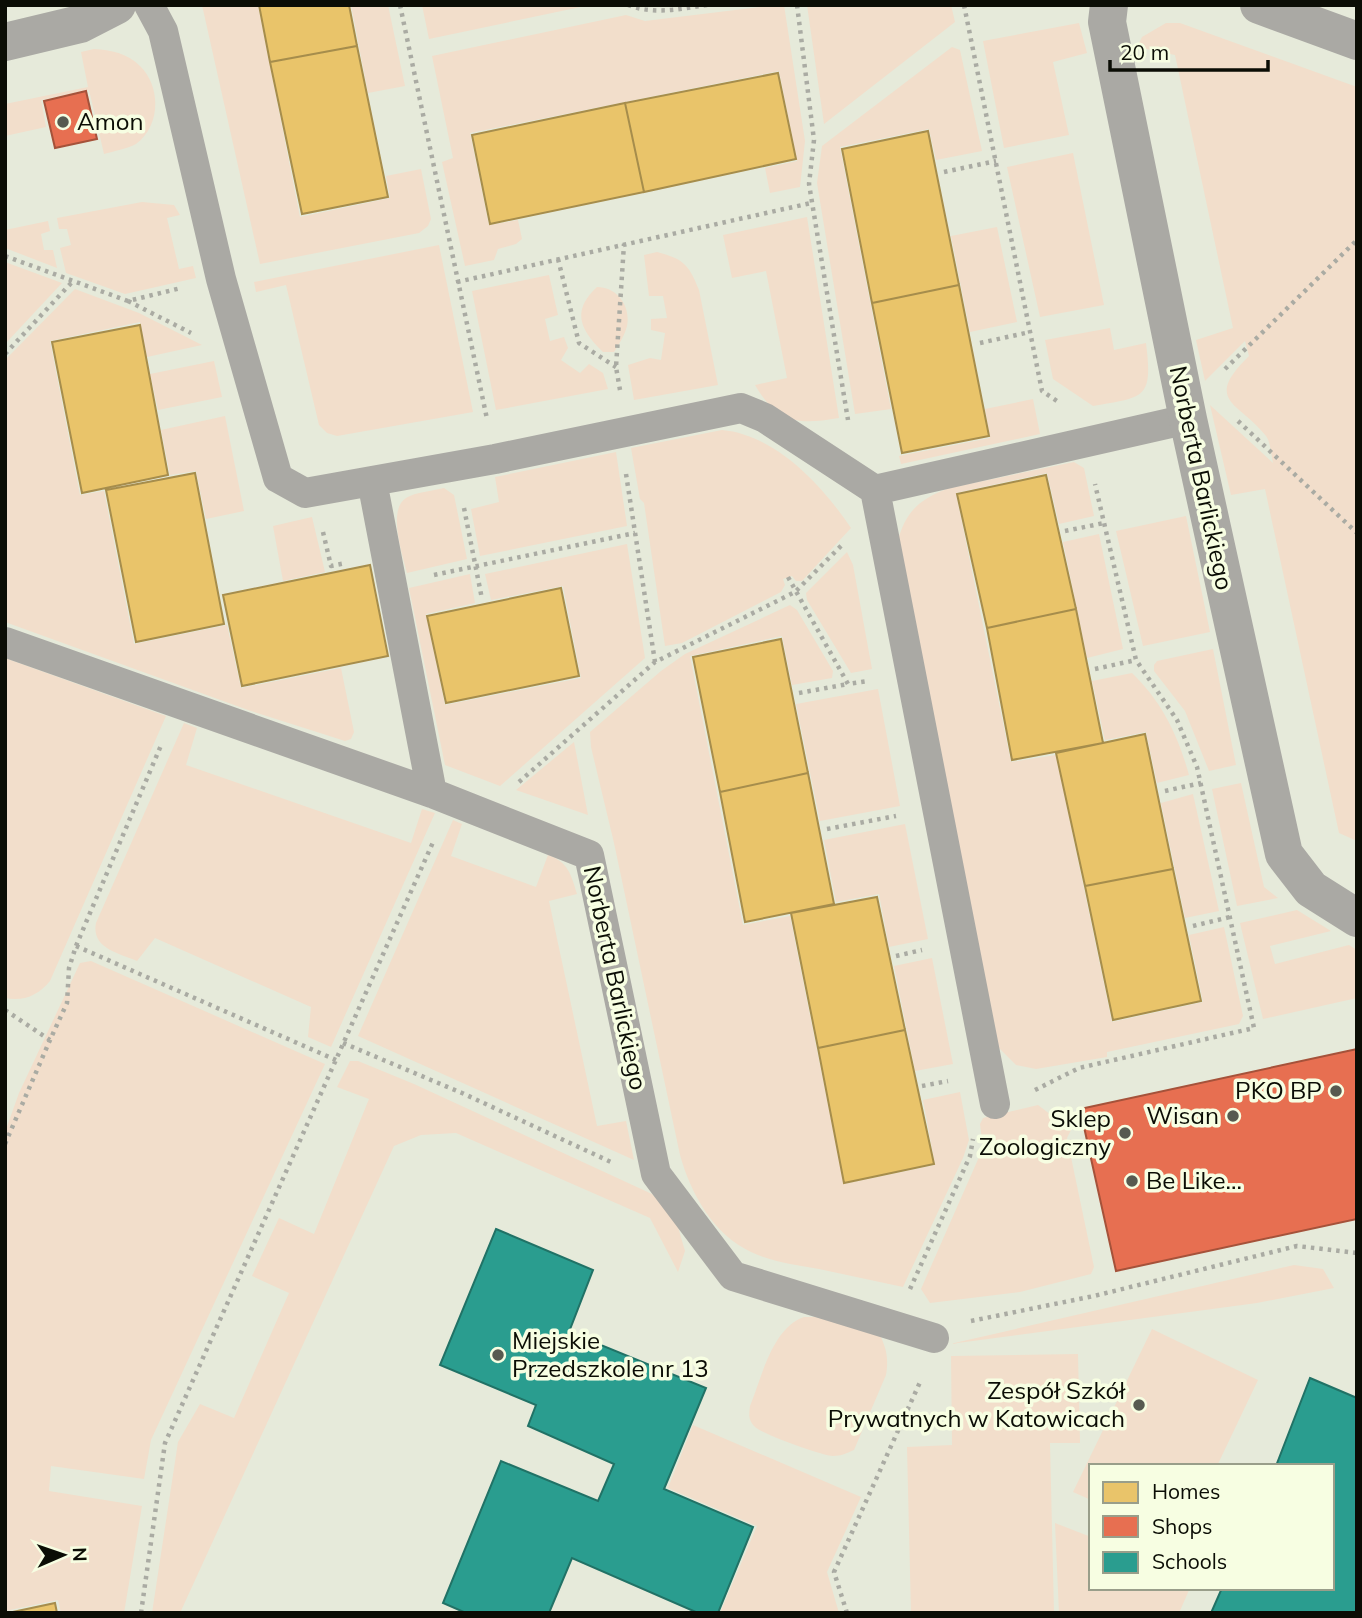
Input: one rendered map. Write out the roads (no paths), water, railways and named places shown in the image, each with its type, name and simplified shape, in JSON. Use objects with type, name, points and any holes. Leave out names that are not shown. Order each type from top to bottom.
[{"type":"street","points":[[5,42],[80,24],[117,5]]},
{"type":"street","name":"Norberta Barlickiego","points":[[1109,5],[1107,22],[1193,403],[1284,854],[1311,888],[1357,918]]},
{"type":"street","points":[[1259,5],[1357,41]]},
{"type":"lane","points":[[149,5],[163,31],[221,279],[278,478],[304,493],[495,459],[741,408],[765,418],[866,484],[1086,442],[1193,403]]},
{"type":"lane","points":[[372,481],[442,797]]},
{"type":"lane","points":[[866,484],[995,1104]]},
{"type":"lane","name":"Norberta Barlickiego","points":[[5,642],[442,797],[589,855],[656,1174],[733,1276],[934,1338]]},
{"type":"place","name":"Amon","points":[[63,122]]},
{"type":"place","name":"PKO BP","points":[[1336,1091]]},
{"type":"place","name":"Wisan","points":[[1233,1116]]},
{"type":"place","name":"Sklep Zoologiczny","points":[[1125,1133]]},
{"type":"place","name":"Be Like…","points":[[1132,1181]]},
{"type":"place","name":"Miejskie Przedszkole nr 13","points":[[498,1355]]},
{"type":"place","name":"Zespół Szkół Prywatnych w Katowicach","points":[[1139,1405]]}]
